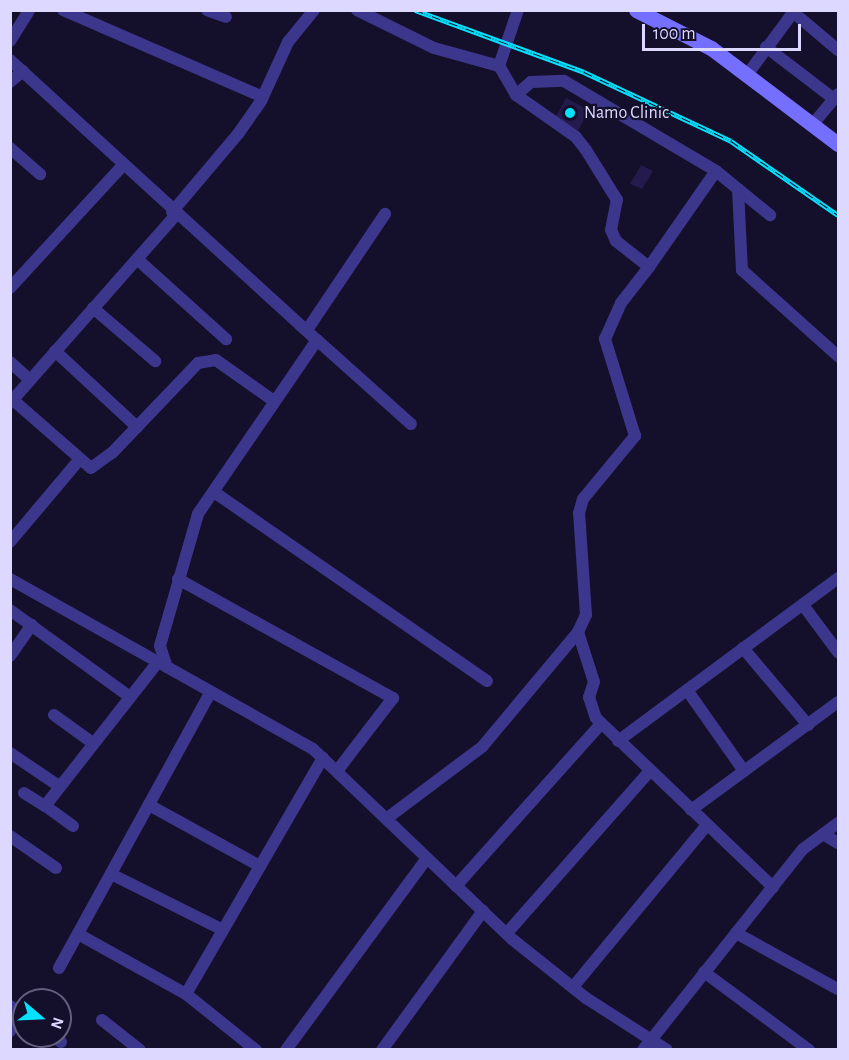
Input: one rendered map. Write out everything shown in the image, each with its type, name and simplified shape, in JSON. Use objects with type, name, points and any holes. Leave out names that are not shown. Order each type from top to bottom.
[{"type":"street","points":[[10,41],[29,10]]},
{"type":"street","points":[[63,10],[263,97]]},
{"type":"street","points":[[207,10],[226,17]]},
{"type":"street","points":[[274,401],[216,360],[198,363],[137,428],[91,468],[12,401],[174,214],[263,97],[288,42],[314,10]]},
{"type":"street","points":[[357,10],[434,48],[499,66],[516,95],[576,136],[617,200],[611,230],[616,241],[649,267]]},
{"type":"street","points":[[499,66],[518,10]]},
{"type":"street","points":[[636,10],[652,14],[711,48],[838,144]]},
{"type":"street","points":[[747,75],[794,11],[838,50]]},
{"type":"street","points":[[766,47],[836,96],[813,124]]},
{"type":"street","points":[[10,60],[174,214],[411,424]]},
{"type":"street","points":[[10,82],[23,71]]},
{"type":"street","points":[[516,95],[531,82],[564,81],[716,171],[770,215]]},
{"type":"street","points":[[10,148],[40,174]]},
{"type":"street","points":[[10,288],[123,165]]},
{"type":"street","points":[[386,819],[482,747],[578,632],[586,615],[579,513],[583,499],[635,436],[605,339],[621,303],[716,171]]},
{"type":"street","points":[[738,189],[742,270],[838,356]]},
{"type":"street","points":[[307,330],[385,214]]},
{"type":"street","points":[[137,259],[226,339]]},
{"type":"street","points":[[93,308],[155,361]]},
{"type":"street","points":[[163,664],[160,646],[198,514],[318,340]]},
{"type":"street","points":[[55,351],[137,428]]},
{"type":"street","points":[[10,362],[30,380]]},
{"type":"street","points":[[10,542],[79,460]]},
{"type":"street","points":[[214,492],[487,681]]},
{"type":"street","points":[[618,741],[838,578]]},
{"type":"street","points":[[10,579],[163,664],[323,758],[507,933],[573,987],[652,1037],[667,1050]]},
{"type":"street","points":[[178,579],[393,698],[337,771]]},
{"type":"street","points":[[803,605],[838,652]]},
{"type":"street","points":[[10,610],[130,698]]},
{"type":"street","points":[[10,656],[32,625]]},
{"type":"street","points":[[578,632],[594,682],[591,709],[601,724],[772,887]]},
{"type":"street","points":[[743,648],[807,725]]},
{"type":"street","points":[[45,806],[130,698],[163,664]]},
{"type":"street","points":[[687,690],[744,771]]},
{"type":"street","points":[[59,968],[211,692]]},
{"type":"street","points":[[691,810],[837,705]]},
{"type":"street","points":[[54,715],[93,743]]},
{"type":"street","points":[[456,886],[601,724]]},
{"type":"street","points":[[10,753],[60,786]]},
{"type":"street","points":[[186,994],[323,758]]},
{"type":"street","points":[[507,933],[650,771]]},
{"type":"street","points":[[24,793],[73,826]]},
{"type":"street","points":[[149,805],[260,866]]},
{"type":"street","points":[[643,1050],[803,849],[838,823]]},
{"type":"street","points":[[573,987],[707,825]]},
{"type":"street","points":[[823,834],[838,843]]},
{"type":"street","points":[[10,836],[56,868]]},
{"type":"street","points":[[285,1050],[427,858]]},
{"type":"street","points":[[111,873],[223,930]]},
{"type":"street","points":[[388,1048],[483,911]]},
{"type":"street","points":[[736,933],[838,989]]},
{"type":"street","points":[[78,934],[186,994],[256,1050]]},
{"type":"street","points":[[704,972],[809,1050]]},
{"type":"street","points":[[102,1020],[140,1050]]},
{"type":"building","points":[[566,98],[589,110],[578,131],[555,118]]},
{"type":"building","points":[[641,165],[653,171],[642,189],[630,184]]},
{"type":"railway","points":[[415,10],[584,72],[731,141],[838,215]]},
{"type":"place","name":"Namo Clinic","points":[[570,113]]}]
